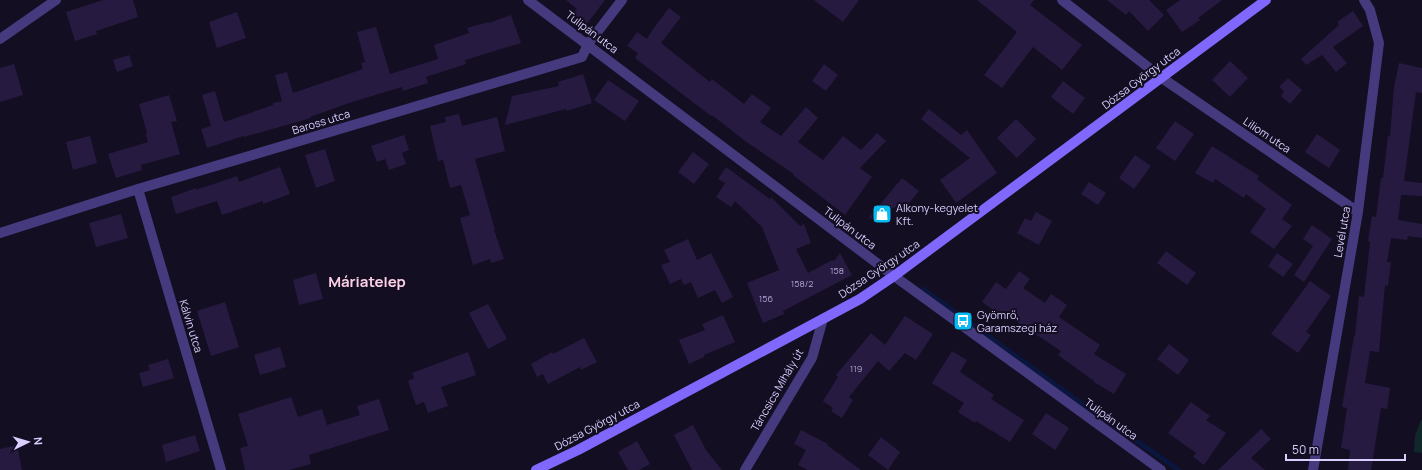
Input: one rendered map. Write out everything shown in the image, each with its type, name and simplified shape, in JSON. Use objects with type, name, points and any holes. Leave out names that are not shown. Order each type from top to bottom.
[{"type":"main road","name":"Dózsa György utca","points":[[536,470],[578,450],[860,299],[894,276],[1266,0]]},
{"type":"street","points":[[0,39],[56,0]]},
{"type":"street","name":"Tulipán utca","points":[[528,0],[894,276],[1161,470]]},
{"type":"street","name":"Baross utca","points":[[0,233],[138,189],[582,57],[588,44],[622,0]]},
{"type":"street","name":"Liliom utca","points":[[1062,0],[1162,78],[1358,212]]},
{"type":"street","name":"Levél utca","points":[[1313,470],[1358,212],[1379,43],[1370,10],[1364,0]]},
{"type":"street","name":"Kálvin utca","points":[[138,189],[221,470]]},
{"type":"street","name":"Táncsics Mihály út","points":[[745,470],[812,358],[823,319]]},
{"type":"green space","points":[[1421,420],[1422,453],[1414,452],[1415,436]]},
{"type":"building","points":[[103,0],[133,0],[138,17],[96,31],[97,34],[75,41],[66,12]]},
{"type":"building","points":[[566,0],[605,0],[586,25],[572,14],[577,9]]},
{"type":"building","points":[[814,0],[859,0],[843,22]]},
{"type":"building","points":[[977,0],[1034,0],[1030,5],[1082,45],[1062,70],[1033,47],[1002,88],[984,75],[1017,32]]},
{"type":"building","points":[[1107,0],[1149,0],[1164,15],[1148,31],[1129,11],[1126,15]]},
{"type":"building","points":[[1180,0],[1222,0],[1198,18],[1200,20],[1182,32],[1166,10]]},
{"type":"building","points":[[669,8],[681,17],[661,43],[710,82],[712,79],[744,104],[752,94],[771,108],[760,122],[781,136],[806,107],[818,118],[798,142],[823,160],[843,136],[861,150],[877,133],[886,141],[860,168],[872,177],[845,215],[793,175],[794,174],[745,141],[635,58],[638,53],[627,46],[637,32],[647,39]]},
{"type":"building","points":[[1353,11],[1363,26],[1333,47],[1347,63],[1336,72],[1322,55],[1306,65],[1301,59],[1339,25],[1337,22]]},
{"type":"building","points":[[237,12],[246,38],[217,48],[209,22]]},
{"type":"building","points":[[511,15],[521,43],[465,60],[466,64],[426,77],[428,83],[403,91],[402,87],[352,102],[310,117],[311,118],[244,137],[243,136],[207,148],[201,129],[211,126],[202,95],[215,91],[224,122],[282,101],[275,75],[287,72],[293,93],[363,69],[361,63],[365,62],[357,32],[376,27],[390,74],[438,59],[434,45],[469,33],[467,28],[489,23]]},
{"type":"building","points":[[129,55],[133,66],[117,72],[113,60]]},
{"type":"building","points":[[1230,61],[1248,78],[1230,97],[1212,80]]},
{"type":"building","points":[[1399,63],[1422,68],[1422,93],[1416,92],[1404,181],[1422,183],[1422,196],[1401,195],[1398,220],[1422,224],[1422,238],[1408,236],[1407,240],[1391,238],[1387,262],[1391,262],[1388,286],[1385,285],[1379,352],[1370,351],[1365,383],[1390,388],[1387,409],[1381,408],[1371,470],[1348,470],[1350,450],[1341,448],[1347,408],[1342,407],[1355,336],[1359,296],[1364,297],[1370,242],[1368,241],[1372,216],[1376,217],[1381,178],[1383,178],[1388,136],[1390,136],[1394,87]]},
{"type":"building","points":[[14,64],[23,95],[0,102],[0,68]]},
{"type":"building","points":[[824,64],[838,75],[826,91],[812,81]]},
{"type":"building","points":[[583,74],[592,103],[567,111],[566,109],[505,125],[512,96],[559,86],[558,82]]},
{"type":"building","points":[[1288,78],[1302,90],[1290,104],[1281,96],[1284,91],[1279,87]]},
{"type":"building","points":[[608,80],[639,101],[625,121],[594,100]]},
{"type":"building","points":[[1063,81],[1085,98],[1073,114],[1051,97]]},
{"type":"building","points":[[169,95],[177,121],[171,122],[180,154],[141,165],[142,170],[116,178],[108,154],[148,142],[139,104]]},
{"type":"building","points":[[929,109],[961,135],[967,130],[997,173],[956,203],[940,180],[970,158],[921,119]]},
{"type":"building","points":[[459,114],[462,126],[497,117],[505,151],[475,159],[494,230],[504,259],[491,263],[490,259],[473,265],[460,218],[470,215],[461,185],[450,188],[443,160],[438,161],[430,126],[446,122],[445,117]]},
{"type":"building","points":[[1016,119],[1036,139],[1017,158],[997,138]]},
{"type":"building","points":[[1175,121],[1194,134],[1175,161],[1156,148]]},
{"type":"building","points":[[1317,134],[1340,150],[1329,168],[1305,152]]},
{"type":"building","points":[[404,135],[409,150],[402,153],[406,164],[389,170],[385,159],[377,162],[371,146]]},
{"type":"building","points":[[90,136],[97,163],[73,170],[66,142]]},
{"type":"building","points":[[1212,146],[1259,176],[1257,179],[1292,205],[1282,219],[1292,226],[1274,249],[1250,232],[1266,209],[1246,194],[1244,198],[1215,179],[1213,183],[1195,173]]},
{"type":"building","points":[[325,149],[335,181],[316,188],[305,155]]},
{"type":"building","points":[[693,152],[709,164],[694,184],[678,172]]},
{"type":"building","points":[[1135,155],[1151,166],[1134,189],[1119,178]]},
{"type":"building","points":[[280,167],[290,194],[263,204],[263,201],[222,215],[217,201],[176,214],[171,197],[237,176],[239,182]]},
{"type":"building","points":[[726,167],[770,199],[771,197],[800,226],[804,224],[811,243],[796,249],[808,273],[832,260],[834,261],[840,253],[852,275],[783,311],[784,314],[763,323],[747,283],[779,270],[762,227],[735,201],[731,207],[716,197],[725,183],[718,179]]},
{"type":"building","points":[[902,178],[919,191],[901,213],[898,206],[868,219]]},
{"type":"building","points":[[1089,182],[1106,193],[1098,205],[1081,194]]},
{"type":"building","points":[[1036,212],[1052,221],[1039,245],[1017,233],[1025,218],[1031,221]]},
{"type":"building","points":[[121,214],[128,238],[96,247],[89,223]]},
{"type":"building","points":[[1312,225],[1332,239],[1304,282],[1294,275],[1313,246],[1303,239]]},
{"type":"building","points":[[688,239],[697,260],[711,253],[733,297],[722,303],[715,290],[698,298],[691,282],[684,285],[681,279],[670,284],[661,265],[670,262],[664,250]]},
{"type":"building","points":[[1166,251],[1196,273],[1187,285],[1157,263]]},
{"type":"building","points":[[1277,253],[1293,264],[1283,277],[1268,266]]},
{"type":"building","points":[[1019,271],[1030,279],[1023,288],[1045,303],[1051,294],[1067,305],[1059,317],[1100,345],[1094,354],[1126,374],[1114,394],[1094,382],[1058,355],[1061,351],[1005,314],[1003,317],[982,302],[996,282],[1006,289]]},
{"type":"building","points":[[316,273],[323,299],[299,305],[293,280]]},
{"type":"building","points":[[1310,281],[1331,296],[1306,332],[1311,335],[1298,353],[1271,334]]},
{"type":"building","points":[[225,302],[239,347],[211,356],[197,311]]},
{"type":"building","points":[[488,304],[507,339],[488,349],[469,313]]},
{"type":"building","points":[[723,315],[735,342],[704,355],[704,357],[689,364],[679,340],[705,330],[702,324]]},
{"type":"building","points":[[905,316],[933,334],[916,360],[905,353],[889,371],[878,361],[849,397],[853,400],[842,418],[831,411],[833,408],[823,401],[838,377],[836,375],[871,333],[885,345]]},
{"type":"building","points":[[584,338],[597,362],[581,370],[580,367],[548,384],[543,374],[537,377],[531,364],[552,352],[553,354]]},
{"type":"building","points":[[1169,344],[1189,360],[1178,375],[1157,359]]},
{"type":"building","points":[[280,347],[286,367],[260,375],[254,355]]},
{"type":"building","points":[[952,351],[967,360],[960,372],[994,395],[991,399],[1024,420],[1010,442],[958,412],[964,403],[932,383]]},
{"type":"building","points":[[468,352],[476,375],[441,387],[448,406],[428,413],[424,402],[416,405],[408,381],[414,378],[412,373]]},
{"type":"building","points":[[168,359],[174,378],[143,387],[139,373],[150,370],[148,365]]},
{"type":"building","points":[[291,397],[298,417],[322,409],[327,425],[360,415],[357,406],[379,399],[389,430],[309,455],[311,464],[289,470],[245,470],[240,448],[248,446],[238,414]]},
{"type":"building","points":[[1191,402],[1210,416],[1206,420],[1226,433],[1204,465],[1193,457],[1196,453],[1168,433]]},
{"type":"building","points":[[1046,413],[1069,428],[1055,450],[1032,434]]},
{"type":"building","points":[[693,425],[706,450],[722,470],[692,470],[674,435]]},
{"type":"building","points":[[1261,429],[1271,439],[1251,458],[1265,470],[1218,470]]},
{"type":"building","points":[[801,430],[828,444],[827,445],[861,470],[808,470],[798,465],[806,450],[794,444]]},
{"type":"building","points":[[195,435],[200,451],[166,462],[162,445]]},
{"type":"building","points":[[881,437],[900,452],[888,470],[868,455]]},
{"type":"building","points":[[637,441],[650,464],[639,470],[628,470],[618,452]]},
{"type":"building","points":[[17,445],[22,470],[0,470],[0,449]]},
{"type":"waterway","points":[[923,289],[1088,408],[1179,470]]},
{"type":"place","name":"Alkony-kegyelet Kft.","points":[[882,214]]},
{"type":"place","name":"Gyömrő, Garamszegi ház","points":[[963,321]]},
{"type":"district","name":"Máriatelep","points":[[367,282]]}]
